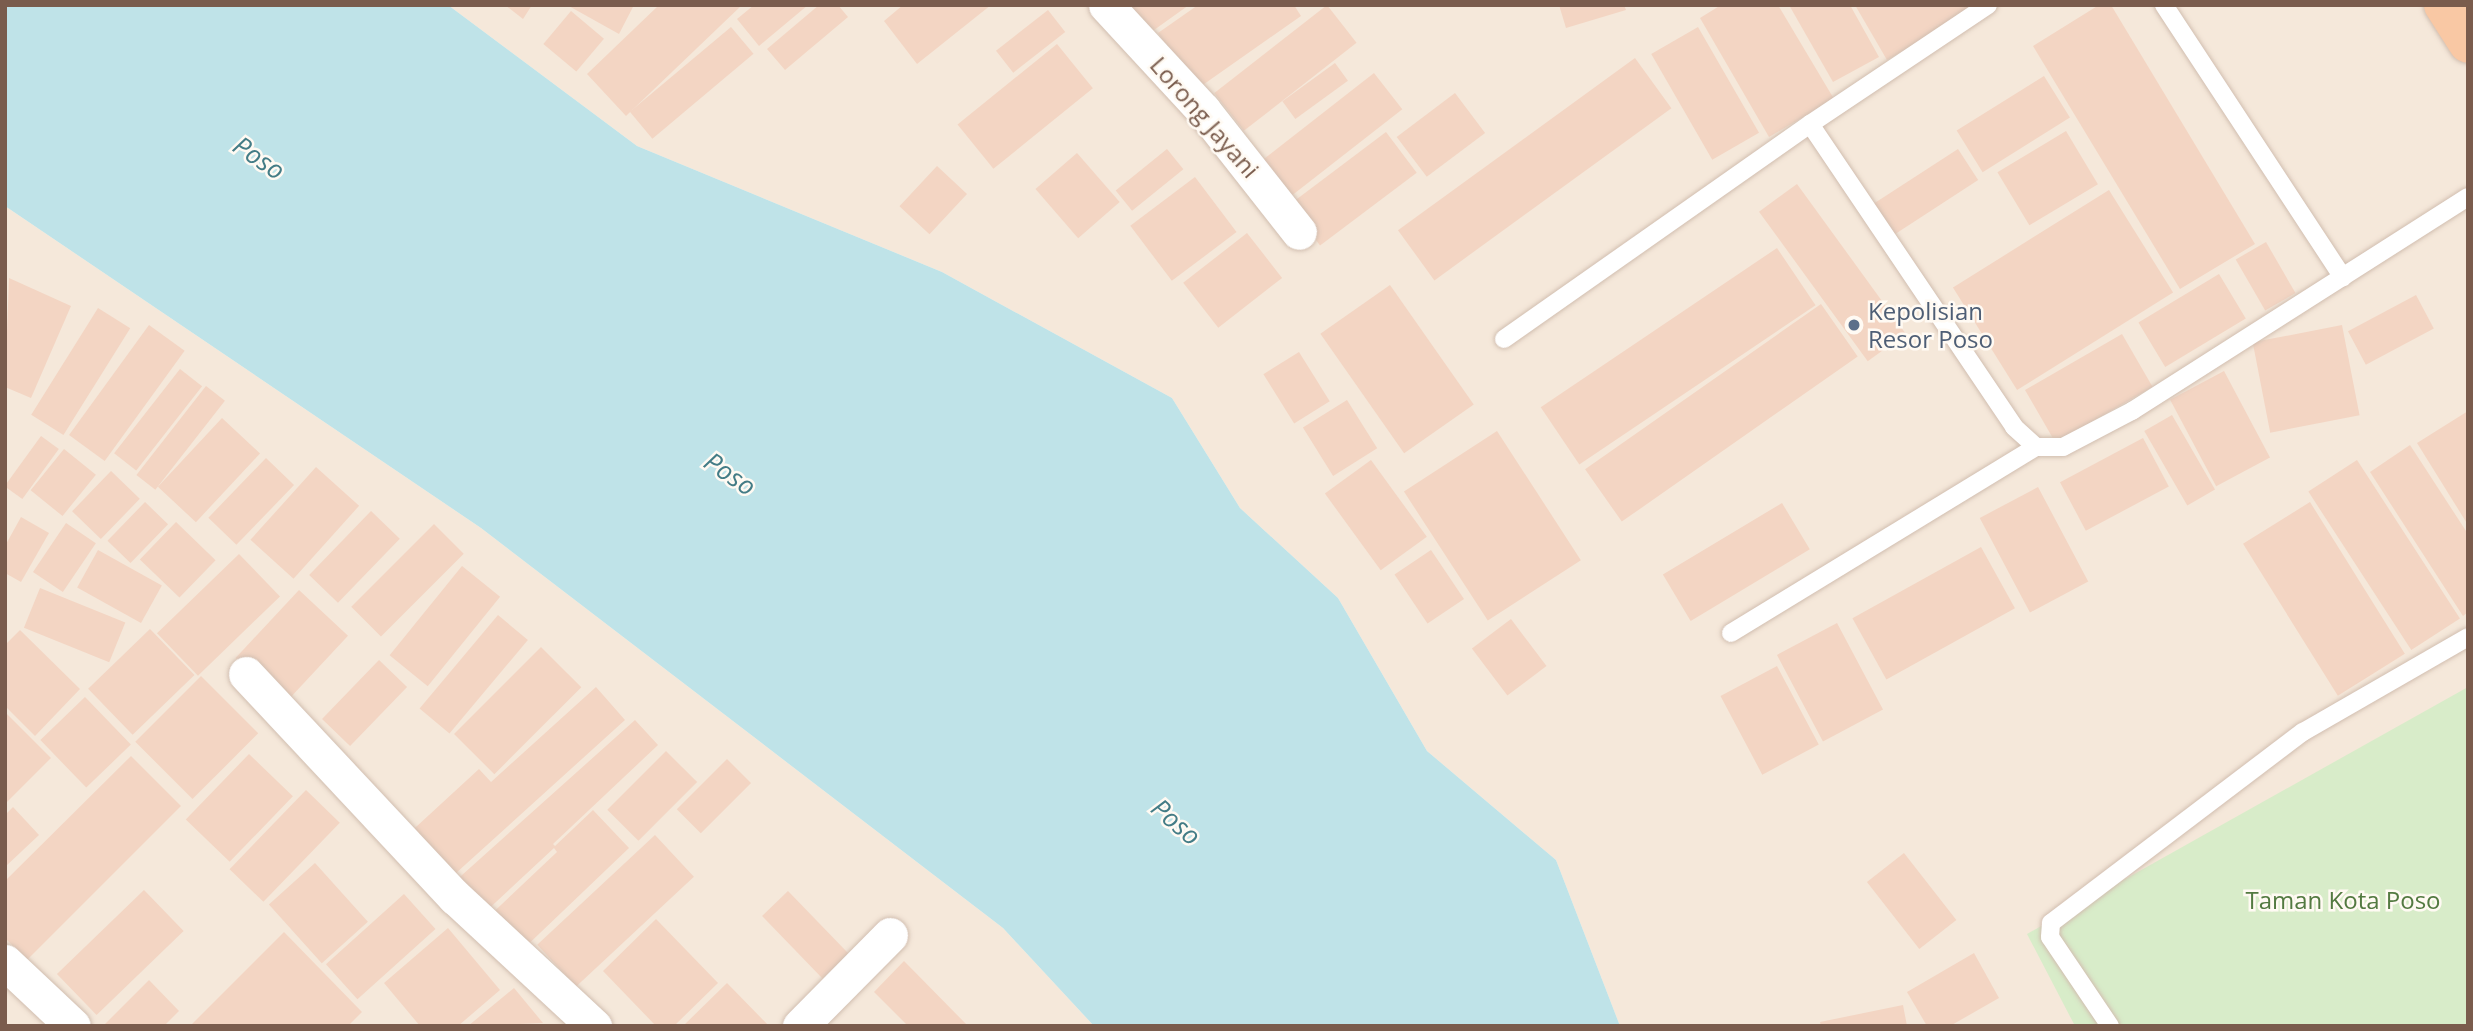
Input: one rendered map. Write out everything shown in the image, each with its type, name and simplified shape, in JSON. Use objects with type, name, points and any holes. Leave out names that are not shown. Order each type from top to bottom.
[{"type":"highway","points":[[2443,5],[2468,44]]},
{"type":"street","name":"Lorong Jayani","points":[[1106,5],[1203,110],[1299,232]]},
{"type":"street","points":[[246,674],[455,897],[594,1026]]},
{"type":"street","points":[[800,1026],[890,935]]},
{"type":"street","points":[[5,962],[73,1026]]},
{"type":"lane","points":[[1504,340],[1810,124],[1988,5]]},
{"type":"lane","points":[[2164,5],[2343,278]]},
{"type":"lane","points":[[1810,124],[2014,427],[2036,447]]},
{"type":"lane","points":[[1731,633],[2036,447],[2063,447],[2132,411],[2468,197]]},
{"type":"lane","points":[[2110,1026],[2050,937],[2051,923],[2303,732],[2468,637]]},
{"type":"shaded area","points":[[448,5],[2468,5],[2468,1026],[1620,1026],[1556,860],[1427,751],[1338,598],[1240,508],[1172,398],[942,272],[637,146]]},
{"type":"shaded area","points":[[5,206],[481,528],[1003,928],[1094,1026],[5,1026]]},
{"type":"green space","name":"Taman Kota Poso","points":[[2468,687],[2468,1026],[2075,1026],[2027,934]]},
{"type":"water","name":"Poso","points":[[5,5],[448,5],[637,146],[942,272],[1172,398],[1240,508],[1338,598],[1427,751],[1556,860],[1620,1026],[1094,1026],[1003,928],[481,528],[5,206]]},
{"type":"building","points":[[505,5],[532,5],[523,19]]},
{"type":"building","points":[[567,5],[634,5],[619,34]]},
{"type":"building","points":[[659,5],[742,5],[626,116],[587,74]]},
{"type":"building","points":[[754,5],[808,5],[759,46],[737,19]]},
{"type":"building","points":[[819,5],[838,5],[848,17],[785,70],[767,49]]},
{"type":"building","points":[[903,5],[991,5],[917,64],[884,21]]},
{"type":"building","points":[[1115,5],[1189,5],[1140,40]]},
{"type":"building","points":[[1198,5],[1294,5],[1301,16],[1197,89],[1158,33]]},
{"type":"building","points":[[1327,5],[1357,43],[1244,131],[1214,93]]},
{"type":"building","points":[[1559,5],[1624,5],[1626,10],[1566,28]]},
{"type":"building","points":[[1721,5],[1778,5],[1834,99],[1769,137],[1700,18]]},
{"type":"building","points":[[1789,5],[1850,5],[1879,57],[1833,82]]},
{"type":"building","points":[[1855,5],[1968,5],[1972,11],[1887,60]]},
{"type":"building","points":[[2099,5],[2111,5],[2255,244],[2180,289],[2033,46]]},
{"type":"building","points":[[1048,10],[1065,32],[1013,73],[996,51]]},
{"type":"building","points":[[571,11],[604,39],[576,72],[543,44]]},
{"type":"building","points":[[731,27],[753,54],[652,139],[630,112]]},
{"type":"building","points":[[1698,27],[1759,133],[1712,160],[1651,54]]},
{"type":"building","points":[[1057,44],[1093,88],[993,169],[958,125]]},
{"type":"building","points":[[1635,58],[1671,108],[1434,280],[1398,230]]},
{"type":"building","points":[[1335,63],[1348,81],[1295,119],[1282,101]]},
{"type":"building","points":[[1374,73],[1402,109],[1291,196],[1263,160]]},
{"type":"building","points":[[2044,76],[2070,118],[1983,172],[1957,131]]},
{"type":"building","points":[[1455,93],[1485,133],[1427,177],[1397,137]]},
{"type":"building","points":[[2066,131],[2098,184],[2029,225],[1997,172]]},
{"type":"building","points":[[1386,132],[1417,173],[1320,246],[1289,205]]},
{"type":"building","points":[[1167,149],[1183,169],[1132,211],[1116,191]]},
{"type":"building","points":[[1958,149],[1978,180],[1892,236],[1872,205]]},
{"type":"building","points":[[1077,153],[1120,202],[1078,238],[1035,189]]},
{"type":"building","points":[[937,166],[967,194],[929,234],[899,206]]},
{"type":"building","points":[[1195,177],[1237,232],[1172,281],[1130,226]]},
{"type":"building","points":[[1797,184],[1906,334],[1868,361],[1759,212]]},
{"type":"building","points":[[2109,190],[2173,293],[2017,390],[1953,288]]},
{"type":"building","points":[[1247,233],[1282,278],[1218,328],[1183,283]]},
{"type":"building","points":[[2266,242],[2296,293],[2265,311],[2236,260]]},
{"type":"building","points":[[1777,248],[1816,305],[1579,465],[1541,407]]},
{"type":"building","points":[[2219,274],[2246,319],[2165,367],[2138,322]]},
{"type":"building","points":[[9,278],[71,306],[31,398],[5,387]]},
{"type":"building","points":[[1390,285],[1474,405],[1404,453],[1320,334]]},
{"type":"building","points":[[2416,295],[2434,329],[2366,365],[2348,331]]},
{"type":"building","points":[[1821,304],[1858,356],[1622,522],[1585,469]]},
{"type":"building","points":[[98,308],[130,328],[63,435],[31,415]]},
{"type":"building","points":[[149,325],[185,351],[105,461],[69,435]]},
{"type":"building","points":[[2342,325],[2360,415],[2270,433],[2253,342]]},
{"type":"building","points":[[2122,334],[2152,387],[2056,443],[2025,390]]},
{"type":"building","points":[[1299,352],[1330,401],[1294,423],[1263,374]]},
{"type":"building","points":[[180,369],[202,386],[136,471],[114,453]]},
{"type":"building","points":[[2224,371],[2270,458],[2216,486],[2170,400]]},
{"type":"building","points":[[206,386],[225,401],[155,490],[136,475]]},
{"type":"building","points":[[1347,400],[1377,448],[1333,476],[1303,428]]},
{"type":"building","points":[[2468,411],[2468,525],[2417,443]]},
{"type":"building","points":[[2172,415],[2215,489],[2187,505],[2144,431]]},
{"type":"building","points":[[222,418],[260,453],[196,522],[158,487]]},
{"type":"building","points":[[1497,431],[1581,560],[1488,621],[1404,491]]},
{"type":"building","points":[[41,436],[59,449],[22,499],[5,486]]},
{"type":"building","points":[[2143,438],[2169,487],[2086,531],[2060,482]]},
{"type":"building","points":[[2410,445],[2468,534],[2468,612],[2463,616],[2370,472]]},
{"type":"building","points":[[64,449],[96,475],[63,516],[31,490]]},
{"type":"building","points":[[266,458],[294,485],[236,545],[208,518]]},
{"type":"building","points":[[1371,460],[1427,537],[1381,570],[1325,494]]},
{"type":"building","points":[[2357,460],[2460,619],[2411,650],[2308,492]]},
{"type":"building","points":[[316,467],[359,506],[294,579],[250,540]]},
{"type":"building","points":[[111,471],[140,499],[101,539],[72,511]]},
{"type":"building","points":[[2038,487],[2088,581],[2030,612],[1980,518]]},
{"type":"building","points":[[145,502],[168,524],[131,563],[107,541]]},
{"type":"building","points":[[2310,502],[2405,654],[2338,696],[2243,544]]},
{"type":"building","points":[[1782,503],[1810,549],[1691,621],[1663,575]]},
{"type":"building","points":[[371,511],[400,539],[338,603],[309,575]]},
{"type":"building","points":[[21,517],[49,533],[21,582],[5,573],[5,546]]},
{"type":"building","points":[[176,522],[216,560],[179,598],[140,559]]},
{"type":"building","points":[[66,523],[96,543],[63,592],[33,572]]},
{"type":"building","points":[[434,524],[464,554],[381,636],[351,607]]},
{"type":"building","points":[[1981,547],[2015,608],[1886,679],[1852,618]]},
{"type":"building","points":[[98,550],[162,585],[141,623],[77,588]]},
{"type":"building","points":[[1431,550],[1464,599],[1428,624],[1395,575]]},
{"type":"building","points":[[239,554],[280,596],[198,676],[157,633]]},
{"type":"building","points":[[462,566],[500,597],[428,686],[390,655]]},
{"type":"building","points":[[40,588],[125,622],[109,662],[24,628]]},
{"type":"building","points":[[299,590],[348,636],[285,704],[236,658]]},
{"type":"building","points":[[498,615],[528,640],[449,734],[420,708]]},
{"type":"building","points":[[1511,619],[1547,666],[1507,696],[1472,648]]},
{"type":"building","points":[[1837,623],[1883,710],[1823,741],[1777,655]]},
{"type":"building","points":[[150,629],[194,675],[133,735],[88,689]]},
{"type":"building","points":[[20,630],[80,689],[35,736],[5,706],[5,645]]},
{"type":"building","points":[[541,647],[581,687],[494,774],[454,734]]},
{"type":"building","points":[[379,660],[407,687],[350,746],[322,719]]},
{"type":"building","points":[[1777,666],[1819,745],[1762,775],[1720,696]]},
{"type":"building","points":[[201,676],[258,733],[193,799],[135,742]]},
{"type":"building","points":[[596,687],[625,720],[445,883],[404,838],[479,769],[491,782]]},
{"type":"building","points":[[85,697],[131,744],[86,788],[40,740]]},
{"type":"building","points":[[5,712],[51,758],[5,804]]},
{"type":"building","points":[[635,720],[658,745],[553,844],[555,846],[593,810],[629,848],[518,954],[485,920],[557,852],[554,848],[482,915],[452,884]]},
{"type":"building","points":[[666,751],[697,782],[638,841],[607,810]]},
{"type":"building","points":[[249,754],[293,796],[230,862],[186,819]]},
{"type":"building","points":[[131,756],[181,806],[27,960],[5,938],[5,881]]},
{"type":"building","points":[[727,759],[751,783],[701,833],[677,809]]},
{"type":"building","points":[[306,790],[340,823],[263,902],[230,869]]},
{"type":"building","points":[[13,807],[39,835],[5,867],[5,815]]},
{"type":"building","points":[[655,835],[694,877],[576,986],[537,945]]},
{"type":"building","points":[[1904,853],[1956,920],[1919,949],[1867,882]]},
{"type":"building","points":[[315,863],[368,922],[322,963],[269,904]]},
{"type":"building","points":[[144,890],[184,931],[97,1015],[57,974]]},
{"type":"building","points":[[788,891],[848,954],[823,979],[762,916]]},
{"type":"building","points":[[404,894],[435,929],[357,999],[326,964]]},
{"type":"building","points":[[656,919],[718,983],[674,1026],[656,1026],[603,971]]},
{"type":"building","points":[[448,928],[500,990],[458,1026],[420,1026],[384,983]]},
{"type":"building","points":[[284,932],[362,1012],[348,1026],[190,1026]]},
{"type":"building","points":[[1974,953],[1999,998],[1950,1026],[1927,1026],[1907,992]]},
{"type":"building","points":[[904,961],[968,1026],[908,1026],[874,992]]},
{"type":"building","points":[[149,980],[179,1011],[164,1026],[103,1026]]},
{"type":"building","points":[[727,983],[769,1026],[683,1026]]},
{"type":"building","points":[[514,988],[543,1023],[468,1026]]},
{"type":"building","points":[[1903,1005],[1907,1026],[1821,1026],[1820,1022]]},
{"type":"place","name":"Kepolisian Resor Poso","points":[[1854,325]]}]
